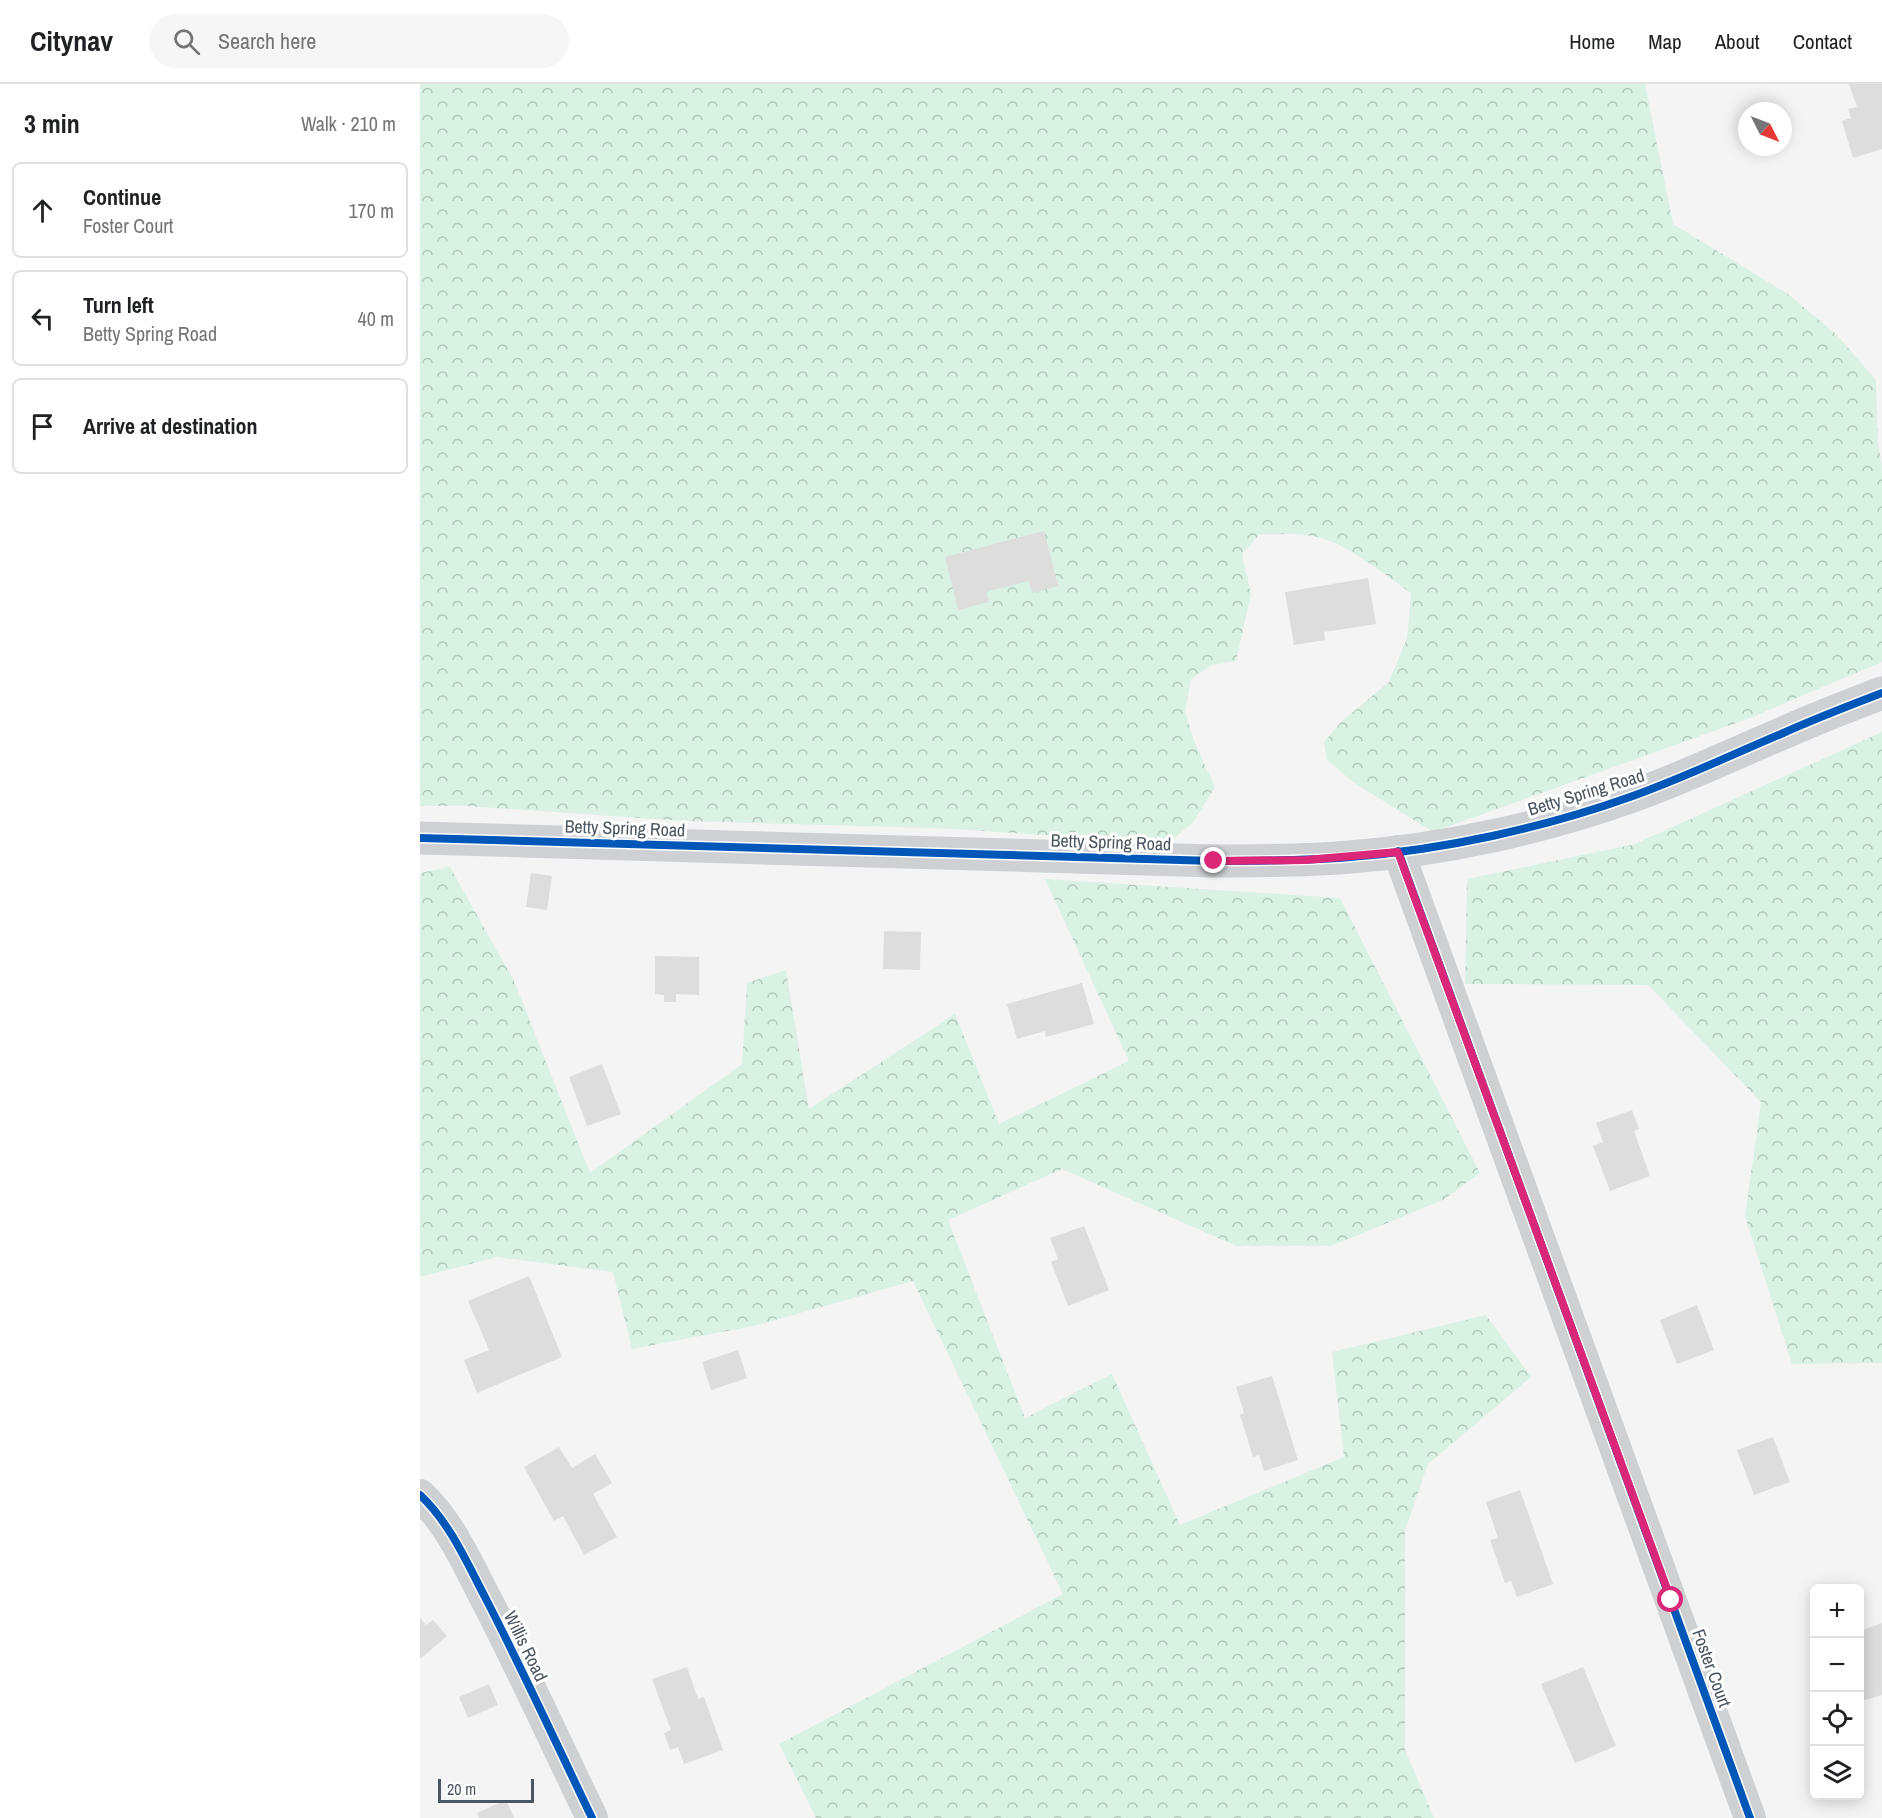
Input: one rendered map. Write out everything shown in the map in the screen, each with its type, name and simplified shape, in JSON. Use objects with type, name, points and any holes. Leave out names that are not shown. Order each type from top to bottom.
[{"type":"street","name":"Betty Spring Road","points":[[420,838],[1214,861],[1306,860],[1398,852],[1536,824],[1630,797],[1882,693]]},
{"type":"street","name":"Foster Court","points":[[1398,852],[1750,1818]]},
{"type":"street","name":"Willis Road","points":[[420,1495],[432,1506],[456,1542],[506,1638],[592,1818]]},
{"type":"green space","points":[[420,84],[1645,84],[1673,224],[1788,294],[1836,334],[1876,380],[1878,442],[1882,467],[1882,662],[1750,718],[1433,832],[1353,782],[1327,760],[1324,742],[1341,722],[1389,682],[1407,638],[1411,593],[1369,563],[1335,543],[1300,534],[1259,535],[1242,554],[1251,594],[1236,661],[1212,665],[1191,679],[1185,712],[1194,741],[1215,787],[1194,821],[1169,843],[934,828],[684,821],[467,806],[420,806]]},
{"type":"green space","points":[[1882,732],[1882,1363],[1792,1364],[1745,1216],[1761,1102],[1648,985],[1465,984],[1467,879],[1635,844]]},
{"type":"green space","points":[[450,867],[514,981],[590,1173],[742,1064],[747,983],[786,970],[809,1109],[955,1014],[999,1124],[1129,1061],[1045,879],[1340,898],[1480,1173],[1443,1200],[1331,1246],[1236,1246],[1062,1169],[948,1220],[1025,1418],[1112,1374],[1180,1525],[1344,1457],[1332,1352],[1486,1315],[1531,1377],[1428,1464],[1405,1531],[1405,1750],[1434,1818],[816,1818],[779,1744],[1063,1594],[913,1281],[758,1325],[632,1349],[613,1272],[497,1257],[420,1277],[420,873]]},
{"type":"building","points":[[1849,84],[1882,84],[1882,149],[1853,158],[1842,121],[1851,118],[1848,109],[1857,107]]},
{"type":"building","points":[[1044,531],[1058,586],[1032,593],[1029,581],[986,592],[989,602],[958,610],[945,557]]},
{"type":"building","points":[[1368,578],[1376,624],[1324,632],[1325,640],[1294,645],[1285,592]]},
{"type":"building","points":[[531,873],[552,876],[547,910],[526,907]]},
{"type":"building","points":[[884,931],[921,932],[920,970],[883,969]]},
{"type":"building","points":[[655,956],[699,957],[699,995],[676,994],[676,1002],[664,1002],[664,995],[655,994]]},
{"type":"building","points":[[1082,983],[1094,1024],[1046,1037],[1045,1031],[1017,1039],[1007,1004]]},
{"type":"building","points":[[602,1064],[621,1114],[587,1126],[569,1077]]},
{"type":"building","points":[[1632,1110],[1639,1129],[1634,1131],[1650,1176],[1610,1191],[1593,1146],[1603,1142],[1596,1123]]},
{"type":"building","points":[[1084,1226],[1109,1290],[1068,1306],[1051,1262],[1058,1259],[1050,1238]]},
{"type":"building","points":[[529,1276],[562,1357],[477,1393],[464,1360],[489,1350],[468,1301]]},
{"type":"building","points":[[1697,1305],[1714,1350],[1677,1364],[1660,1320]]},
{"type":"building","points":[[738,1350],[747,1378],[711,1390],[702,1362]]},
{"type":"building","points":[[1272,1376],[1298,1460],[1264,1471],[1259,1455],[1253,1457],[1240,1415],[1244,1413],[1236,1387]]},
{"type":"building","points":[[1773,1437],[1790,1482],[1754,1495],[1737,1450]]},
{"type":"building","points":[[559,1447],[572,1468],[595,1454],[612,1483],[593,1494],[617,1537],[584,1555],[563,1516],[554,1521],[524,1467]]},
{"type":"building","points":[[1520,1490],[1553,1584],[1517,1597],[1511,1581],[1505,1583],[1490,1540],[1498,1538],[1486,1502]]},
{"type":"building","points":[[420,1618],[426,1625],[433,1620],[447,1636],[420,1659]]},
{"type":"building","points":[[1882,1623],[1882,1695],[1864,1700],[1864,1638],[1864,1630]]},
{"type":"building","points":[[687,1667],[698,1699],[704,1697],[723,1750],[684,1764],[678,1747],[670,1750],[664,1733],[671,1730],[652,1679]]},
{"type":"building","points":[[1583,1667],[1616,1746],[1575,1763],[1541,1684]]},
{"type":"building","points":[[489,1684],[498,1705],[468,1718],[459,1697]]},
{"type":"building","points":[[506,1800],[514,1818],[479,1818],[477,1813]]},
{"type":"cycle path","points":[[420,838],[1214,861],[1316,859],[1385,854],[1492,836],[1597,808],[1668,783],[1806,723],[1882,693]]},
{"type":"cycle path","points":[[1398,851],[1750,1818]]},
{"type":"cycle path","points":[[420,1495],[440,1518],[465,1558],[592,1818]]},
{"type":"route","points":[[1214,861],[1306,860],[1398,852],[1671,1600]]}]
